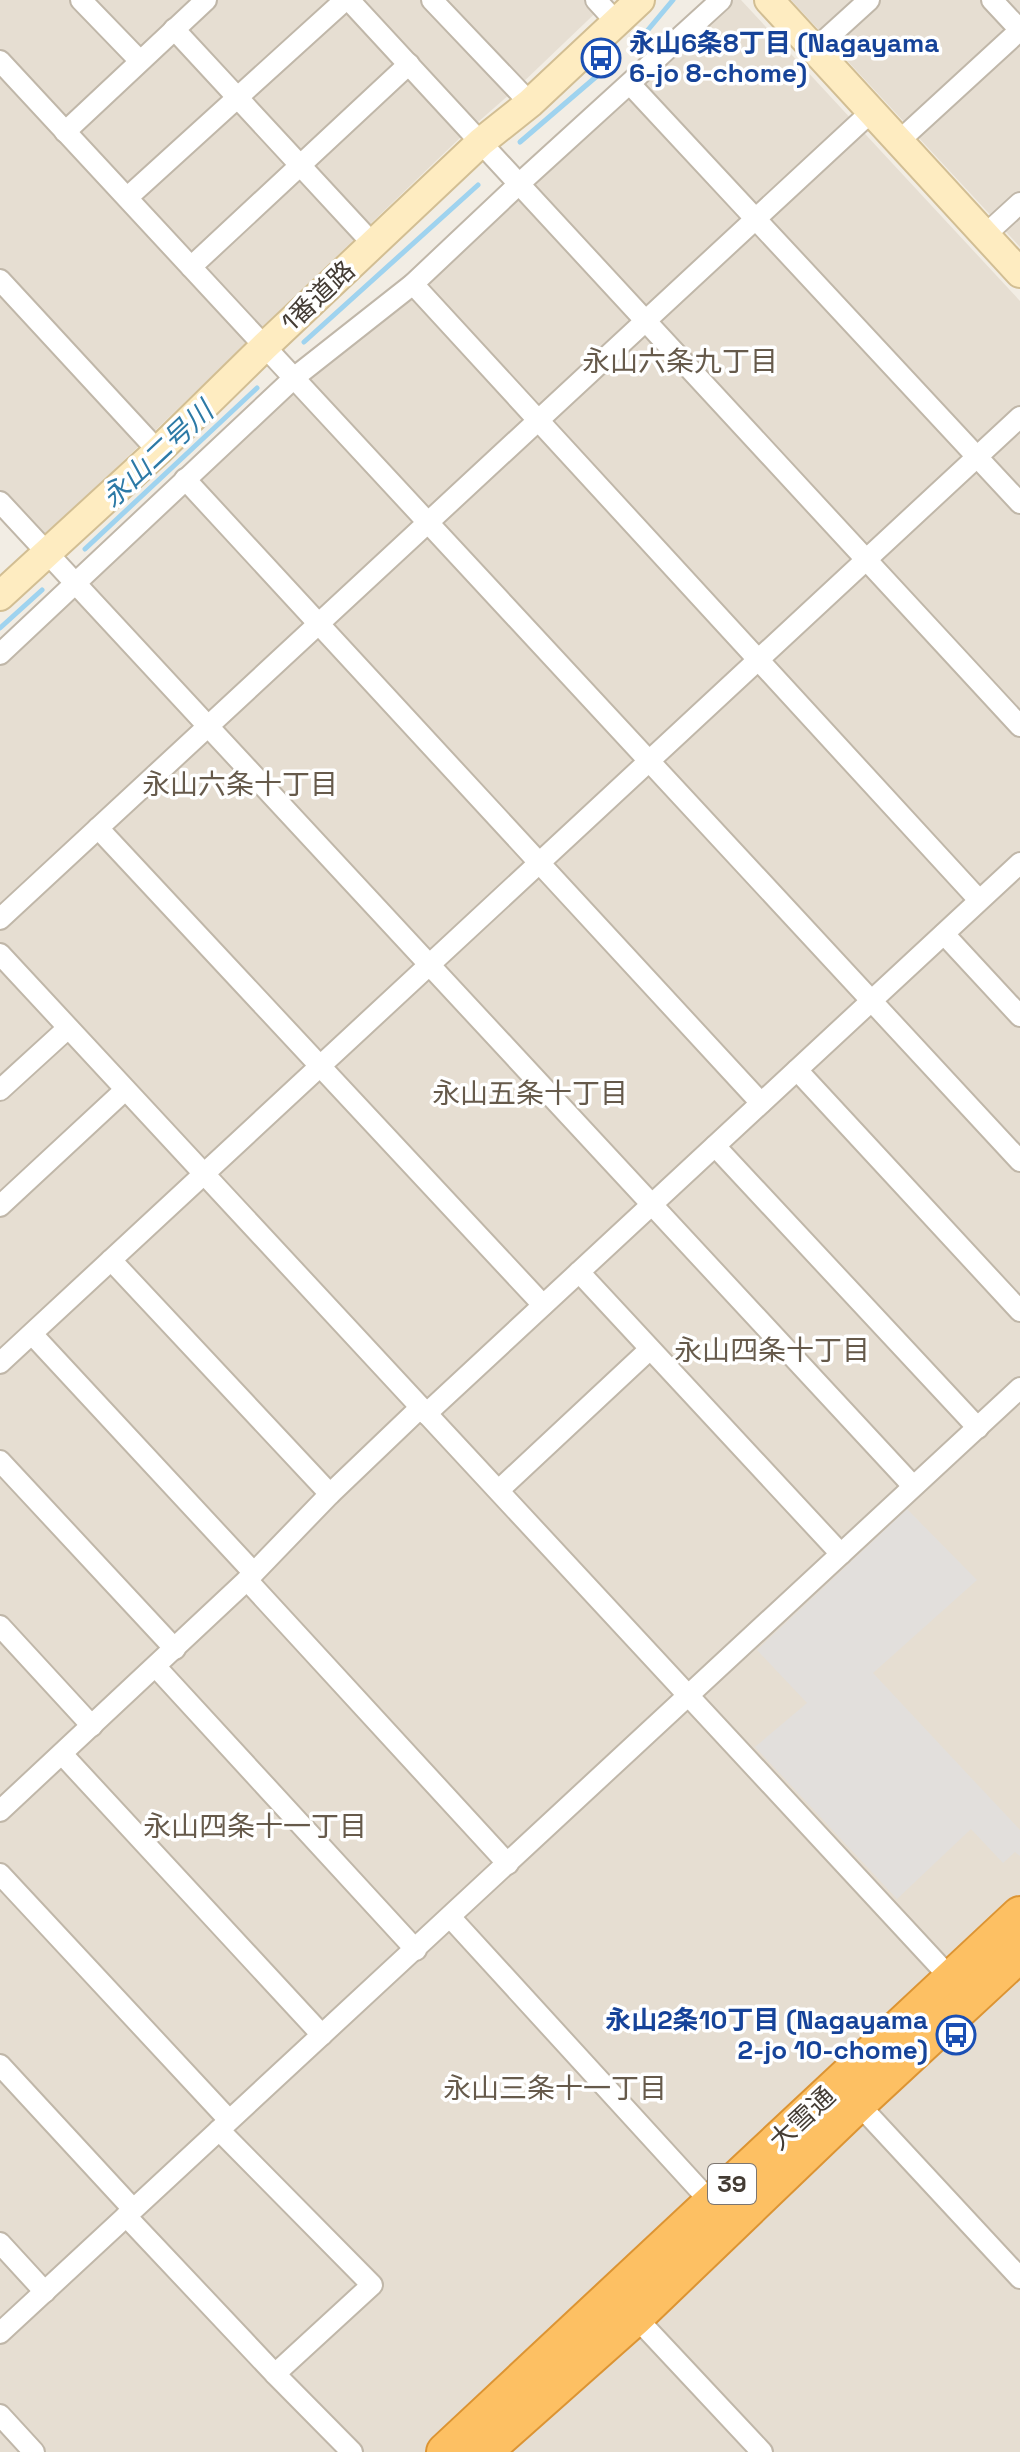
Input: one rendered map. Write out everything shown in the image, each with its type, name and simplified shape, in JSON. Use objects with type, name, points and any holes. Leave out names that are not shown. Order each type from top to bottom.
[{"type":"highway","name":"大雪通","points":[[483,2452],[625,2306],[961,1989],[1020,1915]]},
{"type":"highway","name":"大雪通","points":[[961,1989],[1020,1953]]},
{"type":"highway","name":"大雪通","points":[[445,2452],[625,2306]]},
{"type":"street","points":[[81,0],[140,61]]},
{"type":"street","points":[[65,132],[206,0]]},
{"type":"street","points":[[128,197],[347,0],[520,183],[1020,726]]},
{"type":"street","points":[[432,0],[530,103]]},
{"type":"street","points":[[596,0],[617,23]]},
{"type":"street","name":"1番道路","points":[[0,596],[158,451],[481,142],[530,103],[640,0]]},
{"type":"street","points":[[0,654],[295,377],[413,284],[721,0]]},
{"type":"street","points":[[769,0],[1020,273]]},
{"type":"street","points":[[814,50],[869,0]]},
{"type":"street","points":[[898,142],[1020,30],[992,0]]},
{"type":"street","points":[[174,29],[373,244]]},
{"type":"street","points":[[0,61],[1020,1161]]},
{"type":"street","points":[[191,267],[409,64]]},
{"type":"street","points":[[630,84],[1020,503]]},
{"type":"street","points":[[0,919],[871,112]]},
{"type":"street","points":[[985,235],[1020,203]]},
{"type":"street","points":[[0,280],[158,451]]},
{"type":"street","points":[[413,284],[979,900]]},
{"type":"street","points":[[0,1363],[1020,417]]},
{"type":"street","points":[[185,479],[761,1103]]},
{"type":"street","points":[[0,502],[913,1486]]},
{"type":"street","points":[[98,828],[543,1305]]},
{"type":"street","points":[[0,1811],[175,1649],[330,1494],[543,1305],[1019,866]]},
{"type":"street","points":[[944,934],[1020,1016]]},
{"type":"street","points":[[0,954],[961,1989]]},
{"type":"street","points":[[0,1090],[68,1028]]},
{"type":"street","points":[[797,1070],[1020,1311]]},
{"type":"street","points":[[0,1206],[125,1090]]},
{"type":"street","points":[[715,1146],[978,1428]]},
{"type":"street","points":[[111,1260],[330,1494]]},
{"type":"street","points":[[579,1272],[841,1554]]},
{"type":"street","points":[[32,1334],[508,1864]]},
{"type":"street","points":[[499,1490],[649,1350]]},
{"type":"street","points":[[0,2333],[1020,1388]]},
{"type":"street","points":[[0,1461],[175,1649]]},
{"type":"street","points":[[0,1626],[92,1726]]},
{"type":"street","points":[[156,1667],[416,1950]]},
{"type":"street","points":[[62,1754],[322,2035]]},
{"type":"street","points":[[0,1874],[372,2285],[275,2374]]},
{"type":"street","points":[[451,1918],[722,2214]]},
{"type":"street","points":[[0,2065],[275,2374],[352,2452]]},
{"type":"street","points":[[848,2093],[1020,2278]]},
{"type":"street","points":[[0,2243],[45,2292]]},
{"type":"street","points":[[625,2306],[762,2452]]},
{"type":"street","points":[[0,2415],[34,2452]]},
{"type":"shaded area","points":[[0,0],[609,0],[462,136],[42,539],[0,497]]},
{"type":"shaded area","points":[[731,0],[741,0],[1020,301],[1020,2452],[0,2452],[0,664],[311,375],[400,305]]},
{"type":"shaded area","points":[[791,0],[1020,0],[1020,247]]},
{"type":"shaded area","points":[[907,1509],[977,1580],[873,1673],[1020,1830],[1020,1856],[1015,1852],[1003,1863],[971,1829],[897,1899],[755,1747],[807,1703],[757,1650]]},
{"type":"waterway","name":"永山二号川","points":[[637,43],[673,0]]},
{"type":"waterway","name":"永山二号川","points":[[520,142],[604,70]]},
{"type":"waterway","name":"永山二号川","points":[[304,342],[478,185]]},
{"type":"waterway","name":"永山二号川","points":[[85,549],[257,388]]},
{"type":"waterway","name":"永山二号川","points":[[0,628],[42,590]]},
{"type":"place","name":"永山6条8丁目 (Nagayama 6-jo 8-chome)","points":[[601,58]]},
{"type":"place","name":"永山2条10丁目 (Nagayama 2-jo 10-chome)","points":[[956,2035]]},
{"type":"district","name":"永山六条九丁目","points":[[680,361]]},
{"type":"district","name":"永山六条十丁目","points":[[240,784]]},
{"type":"district","name":"永山五条十丁目","points":[[530,1093]]},
{"type":"district","name":"永山四条十丁目","points":[[772,1350]]},
{"type":"district","name":"永山四条十一丁目","points":[[255,1826]]},
{"type":"district","name":"永山三条十一丁目","points":[[555,2088]]}]
